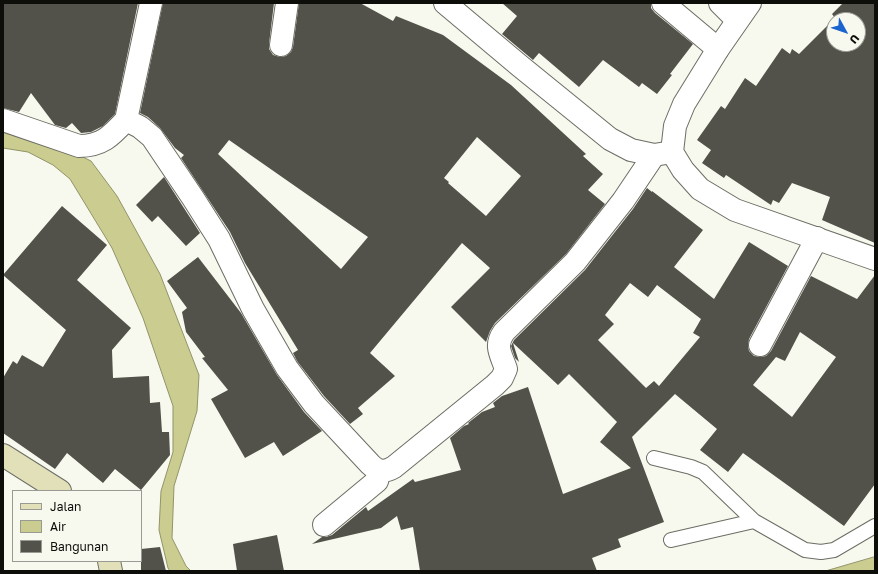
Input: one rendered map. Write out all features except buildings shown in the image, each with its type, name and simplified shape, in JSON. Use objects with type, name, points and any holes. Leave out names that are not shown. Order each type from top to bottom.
[{"type":"main road","points":[[3,455],[58,490]]},
{"type":"street","points":[[3,120],[79,146],[89,146],[101,142],[114,134],[126,120],[152,3]]},
{"type":"street","points":[[280,45],[287,3]]},
{"type":"street","points":[[445,3],[610,139],[631,150],[663,153],[683,170],[700,189],[735,210],[875,258]]},
{"type":"street","points":[[662,3],[718,49]]},
{"type":"street","points":[[126,120],[140,127],[152,137],[193,198],[219,239],[253,309],[287,368],[314,404],[375,470],[387,471],[394,467],[502,378],[506,369],[498,348],[499,339],[504,332],[575,262],[663,153],[684,104],[718,49],[744,11],[720,3]]},
{"type":"street","points":[[760,345],[816,238]]},
{"type":"street","points":[[324,525],[377,481],[380,471]]},
{"type":"lane","points":[[654,458],[691,467],[703,472],[754,521],[805,550],[821,552],[834,550],[875,526]]},
{"type":"lane","points":[[671,540],[754,521]]},
{"type":"water","points":[[3,128],[54,143],[91,161],[117,196],[160,274],[199,375],[197,411],[174,486],[172,538],[186,566],[191,571],[170,571],[159,530],[161,491],[173,452],[173,406],[143,318],[112,248],[70,179],[53,165],[28,152],[3,148]]},
{"type":"water","points":[[875,557],[875,571],[825,571]]}]
